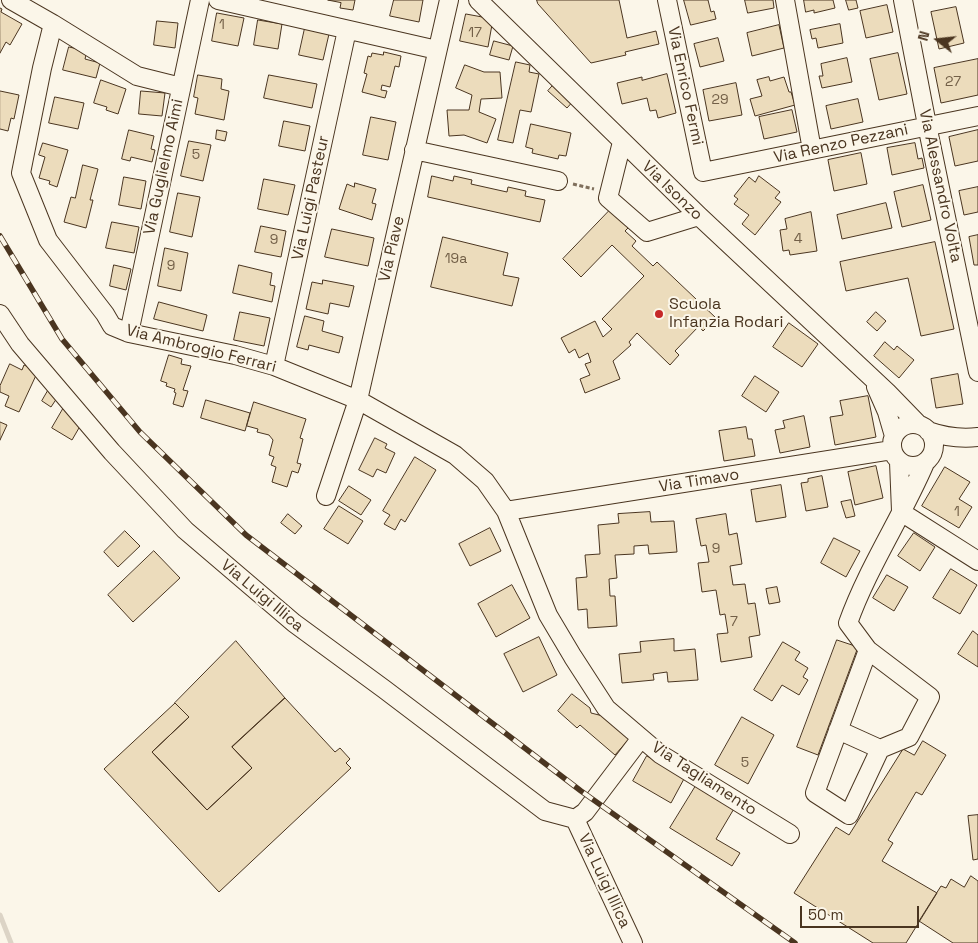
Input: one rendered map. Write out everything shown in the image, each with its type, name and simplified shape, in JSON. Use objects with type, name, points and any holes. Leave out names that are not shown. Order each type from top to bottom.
[{"type":"street","points":[[11,0],[137,76],[181,87]]},
{"type":"street","name":"Via Guglielmo Aimi","points":[[129,333],[200,0]]},
{"type":"street","points":[[218,0],[437,50]]},
{"type":"street","name":"Via Piave","points":[[326,496],[358,400],[449,0]]},
{"type":"street","name":"Via Isonzo","points":[[478,0],[699,216],[924,428]]},
{"type":"street","name":"Via Enrico Fermi","points":[[667,0],[703,172]]},
{"type":"street","points":[[785,0],[812,150]]},
{"type":"street","name":"Via Alessandro Volta","points":[[903,0],[978,372]]},
{"type":"street","name":"Via Ambrogio Ferrari","points":[[53,24],[42,68],[21,173],[48,240],[105,314],[112,326],[129,333],[274,366],[358,400],[455,455],[485,481],[506,511]]},
{"type":"street","name":"Via Luigi Pasteur","points":[[274,366],[347,30]]},
{"type":"street","name":"Via Renzo Pezzani","points":[[703,172],[978,116]]},
{"type":"street","points":[[622,142],[608,198],[647,232],[699,216]]},
{"type":"street","points":[[414,150],[558,181]]},
{"type":"street","name":"Via Luigi Illica","points":[[0,314],[20,344],[112,452],[185,530],[294,623],[545,812],[575,819],[585,812],[641,738]]},
{"type":"street","name":"Via Isonzo","points":[[871,377],[887,412],[895,450],[902,512]]},
{"type":"street","points":[[909,424],[924,428],[941,436],[971,438],[916,467],[903,465],[895,450],[899,429],[909,424]]},
{"type":"street","points":[[868,650],[815,793],[849,815],[880,749],[909,737],[930,697],[868,650],[848,623],[858,594],[934,449],[934,444],[924,428]]},
{"type":"street","name":"Via Timavo","points":[[506,511],[895,450]]},
{"type":"street","name":"Via Tagliamento","points":[[506,511],[548,614],[606,708],[660,754],[790,834]]},
{"type":"street","points":[[902,512],[978,561]]},
{"type":"street","points":[[838,730],[880,749]]},
{"type":"street","name":"Via Luigi Illica","points":[[575,819],[633,943]]},
{"type":"path","points":[[558,181],[609,192]]},
{"type":"building","points":[[328,0],[355,0],[353,10],[340,8],[341,3]]},
{"type":"building","points":[[394,0],[423,0],[419,22],[390,16]]},
{"type":"building","points":[[537,0],[619,0],[627,38],[656,31],[659,44],[625,52],[626,55],[591,63],[538,4]]},
{"type":"building","points":[[684,0],[708,0],[711,12],[714,11],[716,19],[691,25]]},
{"type":"building","points":[[745,0],[773,0],[774,8],[748,13]]},
{"type":"building","points":[[804,0],[833,0],[835,8],[814,13],[814,10],[806,12]]},
{"type":"building","points":[[846,0],[856,0],[858,8],[849,10]]},
{"type":"building","points":[[887,5],[893,32],[866,38],[860,11]]},
{"type":"building","points":[[956,7],[964,43],[939,49],[931,12]]},
{"type":"building","points":[[0,8],[2,9],[1,12],[22,24],[10,45],[6,42],[0,53]]},
{"type":"building","points":[[217,13],[244,18],[238,46],[212,41]]},
{"type":"building","points":[[466,14],[493,19],[488,47],[460,41]]},
{"type":"building","points":[[258,20],[282,24],[278,49],[254,45]]},
{"type":"building","points":[[157,21],[178,23],[175,48],[154,45]]},
{"type":"building","points":[[840,24],[843,43],[818,48],[816,38],[812,39],[810,30]]},
{"type":"building","points":[[779,25],[784,48],[752,56],[747,33]]},
{"type":"building","points":[[305,28],[329,34],[323,60],[299,55]]},
{"type":"building","points":[[718,38],[724,61],[700,67],[694,44]]},
{"type":"building","points":[[494,41],[513,46],[509,60],[490,55]]},
{"type":"building","points":[[69,47],[87,51],[85,59],[100,63],[96,78],[63,70]]},
{"type":"building","points":[[384,52],[401,56],[399,67],[395,66],[390,87],[382,85],[381,90],[387,91],[385,98],[362,92],[367,74],[364,73],[368,56],[371,57],[372,53],[383,55]]},
{"type":"building","points":[[898,53],[907,94],[879,100],[870,59]]},
{"type":"building","points":[[847,58],[852,82],[822,88],[819,76],[823,76],[821,64]]},
{"type":"building","points":[[978,59],[978,95],[941,103],[934,68]]},
{"type":"building","points":[[516,62],[530,65],[529,72],[539,74],[531,112],[520,110],[513,143],[498,140]]},
{"type":"building","points":[[465,65],[484,72],[500,72],[502,98],[481,99],[479,112],[496,119],[487,143],[464,135],[449,136],[447,110],[469,110],[472,95],[456,88]]},
{"type":"building","points":[[667,74],[676,113],[658,118],[656,110],[650,111],[647,98],[622,104],[617,83]]},
{"type":"building","points":[[198,75],[222,79],[221,89],[229,91],[224,120],[195,114],[198,98],[194,97]]},
{"type":"building","points":[[269,75],[317,84],[312,108],[264,98]]},
{"type":"building","points":[[769,77],[770,81],[784,77],[795,105],[755,116],[750,99],[762,96],[757,80]]},
{"type":"building","points":[[101,80],[126,89],[118,114],[106,110],[107,107],[94,103]]},
{"type":"building","points":[[556,82],[575,99],[567,108],[548,91]]},
{"type":"building","points":[[736,83],[742,115],[709,121],[703,90]]},
{"type":"building","points":[[0,91],[19,95],[14,119],[11,118],[8,131],[0,129]]},
{"type":"building","points":[[141,91],[165,93],[162,116],[139,114]]},
{"type":"building","points":[[55,97],[84,103],[78,129],[49,123]]},
{"type":"building","points":[[858,99],[863,122],[831,129],[826,106]]},
{"type":"building","points":[[792,110],[797,132],[764,139],[759,117]]},
{"type":"building","points":[[371,117],[396,122],[388,160],[363,155]]},
{"type":"building","points":[[284,121],[310,126],[305,151],[279,146]]},
{"type":"building","points":[[531,124],[571,133],[566,156],[559,155],[558,159],[532,153],[533,149],[526,147]]},
{"type":"building","points":[[129,130],[154,136],[151,149],[155,150],[152,162],[131,157],[130,161],[122,159]]},
{"type":"building","points":[[217,130],[227,132],[225,141],[216,139]]},
{"type":"building","points":[[978,130],[978,161],[955,166],[949,137]]},
{"type":"building","points":[[189,141],[211,145],[203,181],[181,176]]},
{"type":"building","points":[[43,143],[68,150],[57,187],[49,184],[50,181],[39,178],[45,157],[39,155]]},
{"type":"building","points":[[915,143],[918,159],[922,158],[924,168],[892,175],[887,148]]},
{"type":"building","points":[[861,153],[867,184],[834,191],[828,160]]},
{"type":"building","points":[[83,165],[98,169],[90,200],[93,200],[86,228],[64,222],[71,197],[75,198]]},
{"type":"building","points":[[432,176],[453,181],[454,176],[472,180],[471,184],[507,192],[508,187],[526,191],[525,196],[545,200],[540,222],[428,197]]},
{"type":"building","points":[[759,176],[780,192],[775,198],[781,202],[755,235],[742,224],[749,215],[734,204],[738,199],[734,196],[749,177],[755,182]]},
{"type":"building","points":[[124,177],[146,181],[141,209],[119,205]]},
{"type":"building","points":[[264,179],[295,185],[288,215],[258,209]]},
{"type":"building","points":[[355,183],[376,189],[372,203],[376,204],[372,220],[339,209],[347,184],[354,187]]},
{"type":"building","points":[[923,185],[931,220],[902,227],[894,192]]},
{"type":"building","points":[[978,187],[978,212],[964,215],[959,191]]},
{"type":"building","points":[[178,193],[200,197],[192,237],[170,232]]},
{"type":"building","points":[[886,203],[892,228],[842,239],[837,215]]},
{"type":"building","points":[[612,208],[630,226],[625,231],[636,241],[632,246],[653,266],[657,262],[716,318],[703,331],[699,326],[675,351],[679,355],[670,365],[637,333],[629,342],[631,345],[613,361],[620,379],[585,393],[580,379],[590,375],[585,364],[591,362],[588,353],[579,358],[575,349],[569,353],[561,338],[595,321],[603,337],[612,329],[602,319],[644,276],[612,245],[581,277],[563,259]]},
{"type":"building","points":[[811,212],[817,251],[790,255],[789,250],[783,251],[780,230],[787,229],[785,219]]},
{"type":"building","points":[[112,222],[139,227],[134,253],[106,248]]},
{"type":"building","points":[[261,226],[286,231],[281,257],[255,252]]},
{"type":"building","points":[[332,229],[374,238],[368,266],[325,257]]},
{"type":"building","points":[[978,235],[978,265],[974,265],[969,237]]},
{"type":"building","points":[[443,237],[508,253],[503,275],[519,278],[512,306],[431,287]]},
{"type":"building","points":[[935,242],[954,329],[921,336],[908,278],[846,291],[840,262]]},
{"type":"building","points":[[165,248],[188,253],[181,291],[158,286]]},
{"type":"building","points":[[114,265],[131,269],[126,290],[110,286]]},
{"type":"building","points":[[239,265],[272,273],[270,285],[275,286],[272,302],[233,293]]},
{"type":"building","points":[[323,280],[354,286],[349,307],[330,303],[328,314],[306,309],[312,282],[322,284]]},
{"type":"building","points":[[159,302],[207,315],[203,331],[154,319]]},
{"type":"building","points":[[240,312],[270,318],[264,346],[234,340]]},
{"type":"building","points":[[876,312],[886,321],[877,331],[867,322]]},
{"type":"building","points":[[305,316],[324,321],[322,331],[343,337],[339,353],[309,345],[308,350],[297,347]]},
{"type":"building","points":[[789,323],[818,344],[802,367],[773,347]]},
{"type":"building","points":[[885,342],[894,350],[897,346],[914,360],[899,378],[874,356]]},
{"type":"building","points":[[169,355],[182,359],[181,364],[191,366],[183,390],[188,391],[183,407],[173,404],[176,393],[174,392],[175,389],[166,386],[167,383],[161,381]]},
{"type":"building","points":[[10,364],[22,370],[24,365],[38,371],[19,412],[5,406],[9,396],[0,392],[0,386]]},
{"type":"building","points":[[958,374],[963,404],[936,408],[931,379]]},
{"type":"building","points":[[755,376],[779,392],[766,412],[742,396]]},
{"type":"building","points":[[49,389],[59,395],[51,407],[42,401]]},
{"type":"building","points":[[868,396],[876,437],[835,445],[830,417],[843,415],[840,401]]},
{"type":"building","points":[[206,400],[250,413],[245,431],[201,418]]},
{"type":"building","points":[[254,402],[306,419],[300,438],[303,439],[297,463],[301,464],[298,473],[292,471],[287,487],[272,482],[276,467],[271,465],[274,457],[269,455],[273,440],[269,435],[257,432],[258,429],[247,426]]},
{"type":"building","points":[[63,409],[83,421],[72,440],[52,428]]},
{"type":"building","points":[[804,416],[810,447],[780,453],[775,430],[785,428],[783,421]]},
{"type":"building","points":[[0,422],[7,425],[0,440]]},
{"type":"building","points":[[746,427],[748,439],[752,439],[755,456],[724,461],[719,431]]},
{"type":"building","points":[[375,438],[387,444],[385,448],[395,453],[386,473],[377,469],[373,477],[359,470]]},
{"type":"building","points":[[415,457],[436,470],[405,522],[401,519],[395,530],[384,524],[390,515],[383,511]]},
{"type":"building","points":[[876,466],[883,498],[855,505],[848,472]]},
{"type":"building","points":[[945,467],[970,482],[959,499],[972,507],[959,528],[922,506]]},
{"type":"building","points":[[822,476],[828,507],[806,511],[801,483],[808,482],[808,479]]},
{"type":"building","points":[[781,485],[786,517],[756,522],[751,490]]},
{"type":"building","points":[[349,486],[371,500],[361,515],[339,501]]},
{"type":"building","points":[[851,500],[855,516],[846,518],[841,502]]},
{"type":"building","points":[[339,506],[363,521],[348,544],[324,529]]},
{"type":"building","points":[[650,512],[651,522],[674,521],[677,552],[649,554],[648,545],[634,546],[634,554],[615,555],[617,578],[609,579],[610,596],[615,596],[617,626],[588,628],[587,609],[578,610],[576,578],[587,577],[585,555],[600,554],[598,525],[619,523],[618,514]]},
{"type":"building","points":[[288,514],[302,526],[295,534],[281,523]]},
{"type":"building","points":[[726,514],[729,535],[737,533],[742,564],[730,566],[733,585],[745,584],[748,604],[755,603],[760,635],[749,637],[752,657],[721,662],[717,634],[728,633],[725,614],[720,615],[716,590],[702,592],[698,563],[709,562],[706,545],[701,546],[696,519]]},
{"type":"building","points":[[490,528],[501,551],[470,566],[459,544]]},
{"type":"building","points":[[125,531],[140,546],[118,567],[104,552]]},
{"type":"building","points":[[914,533],[935,547],[920,571],[898,556]]},
{"type":"building","points":[[834,538],[860,551],[846,577],[821,563]]},
{"type":"building","points":[[154,551],[180,578],[133,622],[108,595]]},
{"type":"building","points":[[951,569],[977,585],[960,614],[933,598]]},
{"type":"building","points":[[887,575],[908,587],[894,611],[873,598]]},
{"type":"building","points":[[512,585],[530,618],[496,637],[478,604]]},
{"type":"building","points":[[777,587],[780,602],[769,604],[766,589]]},
{"type":"building","points":[[973,631],[978,635],[978,667],[958,654]]},
{"type":"building","points":[[539,637],[557,675],[523,692],[504,654]]},
{"type":"building","points":[[674,639],[674,651],[695,649],[698,680],[668,682],[667,672],[653,674],[654,680],[622,683],[619,654],[641,652],[640,642]]},
{"type":"building","points":[[837,640],[858,647],[818,755],[797,747]]},
{"type":"building","points":[[236,641],[285,698],[232,747],[252,768],[207,810],[152,752],[189,717],[175,703]]},
{"type":"building","points":[[783,642],[800,652],[795,660],[808,668],[803,677],[808,680],[799,695],[782,685],[772,701],[754,690]]},
{"type":"building","points":[[572,694],[590,708],[591,713],[603,716],[629,739],[615,755],[580,725],[577,728],[558,711]]},
{"type":"building","points":[[285,698],[335,752],[340,748],[350,759],[346,763],[351,768],[219,892],[104,769],[175,703],[189,717],[152,752],[207,810],[252,768],[232,747]]},
{"type":"building","points":[[742,717],[774,735],[748,784],[715,765]]},
{"type":"building","points":[[923,741],[946,755],[922,795],[916,792],[888,840],[893,843],[882,861],[937,893],[906,943],[873,943],[794,893],[836,827],[849,835],[903,749],[914,755]]},
{"type":"building","points":[[647,756],[685,777],[671,803],[633,781]]},
{"type":"building","points":[[697,784],[735,807],[716,839],[740,853],[732,866],[670,828]]},
{"type":"building","points":[[978,815],[978,859],[973,860],[968,816]]},
{"type":"building","points":[[971,876],[978,881],[978,943],[953,943],[919,921],[941,886],[946,888],[951,879],[964,887]]},
{"type":"waterway","points":[[0,915],[11,943]]},
{"type":"railway","points":[[0,236],[62,339],[140,432],[246,535],[581,791],[795,943]]},
{"type":"place","name":"Scuola Infanzia Rodari","points":[[659,314]]}]
